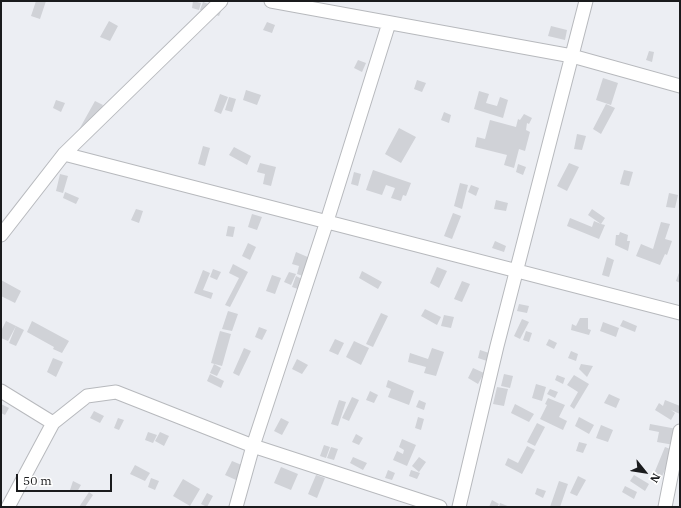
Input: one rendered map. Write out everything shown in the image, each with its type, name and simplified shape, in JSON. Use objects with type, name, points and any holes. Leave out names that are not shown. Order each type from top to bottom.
[{"type":"street","points":[[1,235],[64,154],[221,1]]},
{"type":"street","points":[[271,1],[572,56],[680,86]]},
{"type":"street","points":[[459,507],[516,270],[586,1]]},
{"type":"street","points":[[236,507],[253,446],[327,221],[389,23]]},
{"type":"street","points":[[64,154],[680,313]]},
{"type":"street","points":[[1,391],[53,423]]},
{"type":"street","points":[[8,507],[53,423],[87,396],[116,392],[253,446],[440,507]]},
{"type":"street","points":[[665,507],[680,432]]},
{"type":"building","points":[[36,1],[46,1],[40,19],[31,16]]},
{"type":"building","points":[[193,1],[201,3],[199,10],[192,8]]},
{"type":"building","points":[[203,2],[222,9],[219,16],[200,10]]},
{"type":"building","points":[[109,21],[118,26],[110,41],[100,37]]},
{"type":"building","points":[[267,22],[275,25],[272,33],[263,30]]},
{"type":"building","points":[[551,26],[567,30],[565,40],[548,36]]},
{"type":"building","points":[[649,51],[654,52],[652,62],[646,60]]},
{"type":"building","points":[[358,60],[366,63],[362,72],[354,68]]},
{"type":"building","points":[[603,78],[618,83],[611,105],[596,100]]},
{"type":"building","points":[[417,80],[426,83],[422,92],[414,89]]},
{"type":"building","points":[[246,90],[261,95],[257,105],[243,100]]},
{"type":"building","points":[[479,91],[489,94],[486,103],[497,106],[500,97],[508,100],[503,118],[474,109]]},
{"type":"building","points":[[220,94],[228,97],[221,114],[214,111]]},
{"type":"building","points":[[229,97],[236,99],[232,112],[225,110]]},
{"type":"building","points":[[56,100],[65,103],[61,112],[53,108]]},
{"type":"building","points":[[95,101],[103,105],[84,139],[76,135]]},
{"type":"building","points":[[606,104],[615,108],[601,134],[593,129]]},
{"type":"building","points":[[444,112],[451,115],[449,123],[441,120]]},
{"type":"building","points":[[524,114],[532,118],[529,124],[527,123],[526,130],[530,132],[525,151],[519,149],[514,168],[504,165],[507,155],[475,147],[477,137],[485,139],[490,120],[516,127],[518,119],[520,120]]},
{"type":"building","points":[[399,128],[416,137],[401,163],[385,154]]},
{"type":"building","points":[[577,134],[586,136],[582,150],[574,149]]},
{"type":"building","points":[[203,146],[210,148],[205,166],[198,164]]},
{"type":"building","points":[[234,147],[251,156],[247,165],[229,155]]},
{"type":"building","points":[[260,163],[276,167],[271,186],[263,184],[265,174],[257,172]]},
{"type":"building","points":[[569,163],[579,167],[567,191],[557,186]]},
{"type":"building","points":[[518,164],[526,167],[523,175],[516,172]]},
{"type":"building","points":[[373,170],[411,183],[406,196],[403,195],[401,201],[391,198],[395,188],[386,185],[382,195],[366,190]]},
{"type":"building","points":[[624,170],[633,172],[629,186],[620,184]]},
{"type":"building","points":[[354,172],[361,174],[358,186],[351,184]]},
{"type":"building","points":[[60,174],[68,176],[63,193],[56,191]]},
{"type":"building","points":[[460,183],[468,185],[462,209],[454,206]]},
{"type":"building","points":[[471,185],[479,188],[476,196],[468,192]]},
{"type":"building","points":[[65,192],[79,198],[76,204],[63,198]]},
{"type":"building","points":[[669,193],[678,195],[675,208],[666,207]]},
{"type":"building","points":[[496,200],[508,203],[506,211],[494,209]]},
{"type":"building","points":[[136,209],[143,211],[139,223],[131,220]]},
{"type":"building","points":[[592,209],[605,218],[601,224],[588,215]]},
{"type":"building","points":[[453,213],[461,216],[452,239],[444,236]]},
{"type":"building","points":[[252,214],[262,217],[257,230],[248,227]]},
{"type":"building","points":[[570,218],[592,227],[594,221],[605,225],[599,239],[567,226]]},
{"type":"building","points":[[661,222],[670,224],[665,239],[672,241],[667,255],[665,254],[660,265],[636,256],[641,244],[653,249]]},
{"type":"building","points":[[228,226],[235,227],[233,237],[226,236]]},
{"type":"building","points":[[620,232],[628,235],[627,241],[630,241],[628,251],[615,245],[616,235],[619,235]]},
{"type":"building","points":[[495,241],[506,246],[504,252],[492,248]]},
{"type":"building","points":[[248,243],[256,247],[250,260],[242,256]]},
{"type":"building","points":[[296,252],[310,258],[303,276],[297,274],[299,266],[292,264]]},
{"type":"building","points":[[607,257],[614,260],[609,277],[602,275]]},
{"type":"building","points":[[233,264],[248,272],[230,307],[225,305],[239,278],[229,273]]},
{"type":"building","points":[[437,267],[447,271],[439,288],[430,283]]},
{"type":"building","points":[[213,269],[221,272],[217,280],[210,277]]},
{"type":"building","points":[[203,270],[210,273],[203,290],[213,293],[211,299],[194,293]]},
{"type":"building","points":[[680,270],[680,283],[676,281]]},
{"type":"building","points":[[362,271],[382,282],[378,289],[359,278]]},
{"type":"building","points":[[289,272],[296,274],[291,285],[284,282]]},
{"type":"building","points":[[272,275],[281,278],[275,294],[266,291]]},
{"type":"building","points":[[296,276],[302,279],[298,289],[292,287]]},
{"type":"building","points":[[1,280],[21,291],[15,303],[1,296]]},
{"type":"building","points":[[462,281],[470,284],[462,302],[454,299]]},
{"type":"building","points":[[519,304],[529,306],[527,313],[517,311]]},
{"type":"building","points":[[425,309],[441,317],[437,325],[421,316]]},
{"type":"building","points":[[228,311],[238,314],[232,331],[222,329]]},
{"type":"building","points":[[381,313],[388,316],[373,347],[366,344]]},
{"type":"building","points":[[444,315],[454,317],[451,328],[441,326]]},
{"type":"building","points":[[580,318],[588,318],[588,329],[591,330],[589,335],[571,330],[572,324],[576,326]]},
{"type":"building","points":[[522,319],[529,322],[520,339],[514,336]]},
{"type":"building","points":[[623,320],[637,326],[635,332],[620,326]]},
{"type":"building","points":[[6,321],[16,326],[8,341],[1,338],[1,331]]},
{"type":"building","points":[[32,321],[69,341],[62,353],[53,349],[54,347],[27,332]]},
{"type":"building","points":[[603,322],[619,328],[616,337],[600,331]]},
{"type":"building","points":[[16,326],[24,330],[16,346],[9,343]]},
{"type":"building","points":[[259,327],[267,330],[262,340],[255,337]]},
{"type":"building","points":[[220,331],[231,334],[222,366],[211,363]]},
{"type":"building","points":[[526,331],[532,333],[529,342],[523,340]]},
{"type":"building","points":[[335,339],[344,343],[338,355],[329,351]]},
{"type":"building","points":[[549,339],[557,343],[554,349],[546,345]]},
{"type":"building","points":[[354,341],[369,348],[361,365],[346,357]]},
{"type":"building","points":[[244,348],[251,351],[239,376],[233,373]]},
{"type":"building","points":[[432,348],[444,352],[436,376],[424,373],[426,367],[408,362],[410,353],[428,359]]},
{"type":"building","points":[[480,350],[489,353],[487,361],[478,358]]},
{"type":"building","points":[[571,351],[578,354],[576,361],[568,358]]},
{"type":"building","points":[[53,358],[63,362],[56,377],[47,372]]},
{"type":"building","points":[[297,359],[308,365],[302,374],[292,369]]},
{"type":"building","points":[[214,364],[221,368],[217,376],[210,373]]},
{"type":"building","points":[[581,364],[593,366],[587,377],[579,369]]},
{"type":"building","points":[[473,368],[484,373],[478,384],[468,378]]},
{"type":"building","points":[[210,374],[224,381],[221,388],[207,381]]},
{"type":"building","points":[[504,374],[513,376],[510,388],[501,386]]},
{"type":"building","points":[[557,375],[565,378],[563,384],[555,380]]},
{"type":"building","points":[[574,375],[589,384],[574,409],[570,406],[578,392],[567,385]]},
{"type":"building","points":[[388,380],[414,391],[409,405],[388,397],[391,389],[386,387]]},
{"type":"building","points":[[536,384],[546,387],[542,401],[532,398]]},
{"type":"building","points":[[497,387],[508,389],[504,406],[493,404]]},
{"type":"building","points":[[550,389],[558,392],[555,398],[547,394]]},
{"type":"building","points":[[370,391],[378,395],[374,403],[366,400]]},
{"type":"building","points":[[609,394],[620,399],[616,408],[604,403]]},
{"type":"building","points":[[352,397],[359,400],[349,421],[342,418]]},
{"type":"building","points":[[548,398],[565,405],[559,417],[567,421],[563,430],[540,419],[547,405],[545,404]]},
{"type":"building","points":[[339,400],[346,402],[338,426],[331,424]]},
{"type":"building","points":[[419,400],[426,403],[424,410],[416,407]]},
{"type":"building","points":[[665,400],[680,406],[680,414],[671,410],[675,413],[671,420],[655,410],[659,403],[663,406]]},
{"type":"building","points":[[1,404],[9,408],[5,415],[1,413]]},
{"type":"building","points":[[515,404],[534,414],[529,422],[511,413]]},
{"type":"building","points":[[94,411],[104,416],[100,423],[90,418]]},
{"type":"building","points":[[418,417],[424,419],[421,430],[415,428]]},
{"type":"building","points":[[579,417],[594,425],[589,434],[575,426]]},
{"type":"building","points":[[118,418],[124,420],[119,430],[114,428]]},
{"type":"building","points":[[281,418],[289,422],[282,435],[274,431]]},
{"type":"building","points":[[537,423],[545,427],[535,446],[527,442]]},
{"type":"building","points":[[650,424],[677,429],[674,445],[657,442],[659,432],[649,430]]},
{"type":"building","points":[[601,425],[613,430],[608,442],[596,438]]},
{"type":"building","points":[[148,432],[157,435],[153,443],[145,440]]},
{"type":"building","points":[[160,432],[169,436],[164,446],[155,441]]},
{"type":"building","points":[[356,434],[363,438],[359,445],[352,442]]},
{"type":"building","points":[[402,439],[416,445],[407,466],[393,460],[397,451],[403,454],[404,450],[399,447]]},
{"type":"building","points":[[579,442],[587,444],[583,453],[576,451]]},
{"type":"building","points":[[324,445],[330,447],[326,458],[320,456]]},
{"type":"building","points":[[527,446],[535,450],[522,474],[505,465],[508,458],[518,463]]},
{"type":"building","points":[[331,447],[338,449],[334,460],[327,458]]},
{"type":"building","points":[[665,447],[673,450],[661,479],[653,476]]},
{"type":"building","points":[[353,457],[367,463],[363,470],[350,463]]},
{"type":"building","points":[[419,457],[426,462],[419,472],[412,466]]},
{"type":"building","points":[[232,461],[244,466],[236,480],[225,475]]},
{"type":"building","points":[[135,465],[150,473],[145,481],[130,474]]},
{"type":"building","points":[[281,467],[298,474],[291,490],[274,483]]},
{"type":"building","points":[[388,470],[395,473],[392,480],[385,478]]},
{"type":"building","points":[[411,470],[420,473],[417,479],[409,476]]},
{"type":"building","points":[[316,475],[325,478],[317,498],[308,494]]},
{"type":"building","points":[[634,475],[649,484],[645,491],[630,481]]},
{"type":"building","points":[[578,476],[586,480],[577,496],[570,493]]},
{"type":"building","points":[[151,478],[159,481],[155,490],[148,487]]},
{"type":"building","points":[[183,479],[200,489],[190,506],[173,496]]},
{"type":"building","points":[[73,481],[81,485],[77,492],[70,490]]},
{"type":"building","points":[[559,481],[568,484],[560,507],[550,507]]},
{"type":"building","points":[[625,486],[637,492],[634,499],[622,492]]},
{"type":"building","points":[[537,488],[546,491],[543,498],[535,494]]},
{"type":"building","points":[[89,492],[93,495],[85,507],[79,507]]},
{"type":"building","points":[[207,493],[213,496],[207,507],[201,504]]},
{"type":"building","points":[[492,500],[499,504],[497,507],[489,507]]},
{"type":"building","points":[[500,503],[510,507],[499,507]]}]
